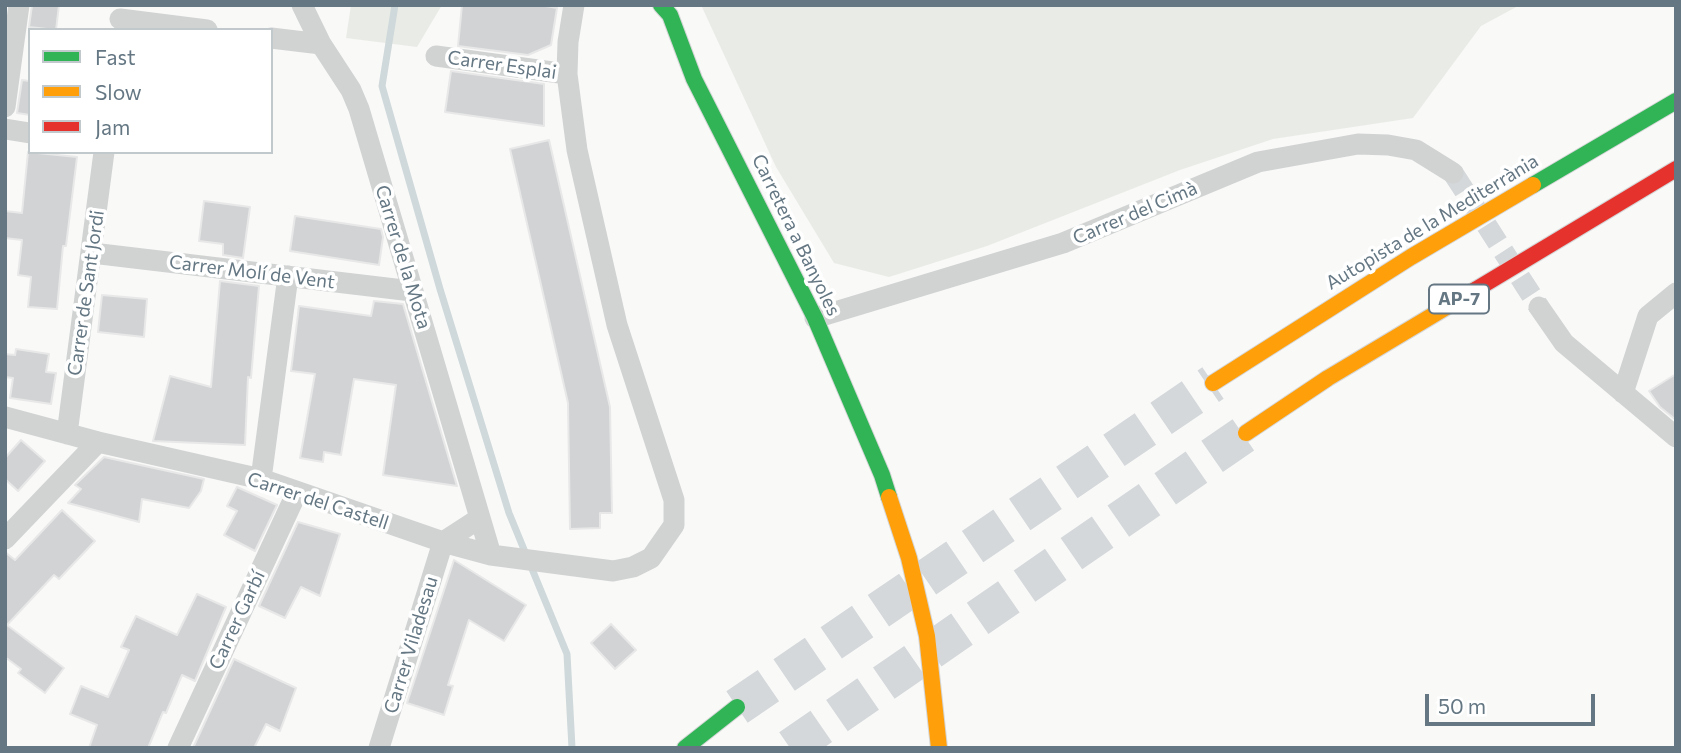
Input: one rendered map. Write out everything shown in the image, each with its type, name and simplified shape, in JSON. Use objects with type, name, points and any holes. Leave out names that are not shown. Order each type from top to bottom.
[{"type":"main road","name":"Carretera a Banyoles","points":[[668,9],[694,79],[815,318],[883,475],[909,558],[927,636],[939,748]]},
{"type":"main road","name":"Autopista de la Mediterrània","points":[[1213,383],[1411,257],[1676,101]]},
{"type":"main road","name":"AP-7","points":[[1246,433],[1328,378],[1676,169]]},
{"type":"main road","points":[[1371,352],[1676,185]]},
{"type":"main road","points":[[685,748],[737,707]]},
{"type":"street","points":[[5,107],[19,5]]},
{"type":"street","name":"Carrer de la Mota","points":[[302,5],[321,44],[351,90],[359,109],[491,555]]},
{"type":"street","points":[[567,74],[568,42],[574,5]]},
{"type":"street","points":[[120,18],[192,28]]},
{"type":"street","points":[[273,38],[321,44]]},
{"type":"street","name":"Carrer Esplai","points":[[436,56],[567,74]]},
{"type":"street","name":"Carrer del Castell","points":[[5,417],[98,442],[261,479],[443,542],[491,555],[613,571],[633,567],[651,558],[674,525],[674,500],[617,325],[577,150],[567,74]]},
{"type":"street","points":[[5,129],[28,133]]},
{"type":"street","name":"Carrer del Cimà","points":[[815,318],[1063,243],[1258,162],[1358,144],[1388,145],[1416,149],[1453,173]]},
{"type":"street","name":"Carrer de Sant Jordi","points":[[67,434],[104,154]]},
{"type":"street","name":"Carrer Molí de Vent","points":[[92,253],[412,291]]},
{"type":"street","points":[[261,479],[288,276]]},
{"type":"street","points":[[1623,393],[1648,316],[1676,293]]},
{"type":"street","points":[[1539,307],[1564,343],[1676,437]]},
{"type":"street","points":[[5,539],[98,442]]},
{"type":"street","name":"Carrer Garbí","points":[[178,748],[297,492]]},
{"type":"street","points":[[443,542],[480,518]]},
{"type":"street","name":"Carrer Viladesau","points":[[379,748],[443,542]]},
{"type":"shaded area","points":[[351,5],[442,5],[417,47],[346,38]]},
{"type":"shaded area","points":[[701,5],[1520,5],[1481,26],[1413,118],[1273,139],[1180,170],[987,246],[889,277],[834,263],[776,167]]},
{"type":"building","points":[[32,5],[59,5],[56,28],[29,27]]},
{"type":"building","points":[[462,5],[540,5],[557,8],[551,45],[528,55],[458,46]]},
{"type":"building","points":[[451,71],[544,84],[544,126],[445,112]]},
{"type":"building","points":[[22,80],[28,81],[28,115],[17,113]]},
{"type":"building","points":[[549,140],[610,407],[612,513],[600,513],[600,528],[570,529],[568,403],[510,149]]},
{"type":"building","points":[[28,152],[77,157],[66,246],[63,246],[57,309],[28,307],[31,277],[18,275],[22,240],[5,238],[5,211],[22,213]]},
{"type":"building","points":[[204,201],[250,207],[243,258],[223,255],[223,244],[199,241]]},
{"type":"building","points":[[295,216],[381,229],[383,237],[379,265],[290,251]]},
{"type":"building","points":[[220,281],[259,286],[251,378],[248,377],[245,445],[153,441],[170,376],[211,387]]},
{"type":"building","points":[[102,295],[147,299],[144,337],[98,332]]},
{"type":"building","points":[[374,301],[403,304],[457,486],[383,475],[396,385],[354,379],[341,455],[324,452],[323,462],[300,458],[315,374],[291,371],[299,306],[371,316]]},
{"type":"building","points":[[16,349],[49,354],[46,372],[56,373],[51,404],[10,398],[13,378],[5,377],[5,354],[15,355]]},
{"type":"building","points":[[1676,374],[1676,420],[1660,407],[1649,391]]},
{"type":"building","points":[[21,440],[45,461],[18,491],[5,479],[5,458]]},
{"type":"building","points":[[104,457],[204,479],[201,491],[189,508],[142,499],[139,522],[68,503],[81,489],[75,485]]},
{"type":"building","points":[[237,487],[277,505],[255,551],[224,535],[237,511],[227,506]]},
{"type":"building","points":[[62,510],[95,541],[59,579],[54,575],[7,625],[64,668],[45,693],[18,673],[21,669],[5,657],[5,552],[15,560]]},
{"type":"building","points":[[298,522],[340,534],[320,596],[301,587],[285,618],[259,606]]},
{"type":"building","points":[[454,560],[526,605],[504,641],[469,620],[448,685],[453,686],[444,715],[407,703]]},
{"type":"building","points":[[197,594],[226,607],[195,681],[182,675],[148,748],[89,748],[97,725],[70,714],[81,686],[108,697],[129,650],[121,647],[136,616],[177,635]]},
{"type":"building","points":[[611,624],[636,650],[615,669],[591,643]]},
{"type":"building","points":[[234,659],[296,688],[280,731],[266,724],[254,748],[193,748]]},
{"type":"waterway","points":[[395,5],[382,86],[440,289],[509,513],[567,654],[572,748]]},
{"type":"tunnel","points":[[1453,173],[1539,307]]},
{"type":"tunnel","points":[[737,707],[1213,383]]},
{"type":"tunnel","points":[[790,748],[1246,433]]},
{"type":"traffic: fast","points":[[661,5],[670,15],[694,79],[815,318],[889,497]]},
{"type":"traffic: fast","points":[[1533,185],[1676,101]]},
{"type":"traffic: fast","points":[[685,748],[737,707]]},
{"type":"traffic: slow","points":[[1213,383],[1411,257],[1533,185]]},
{"type":"traffic: slow","points":[[1246,433],[1328,378],[1475,290]]},
{"type":"traffic: slow","points":[[889,497],[909,558],[927,636],[939,748]]},
{"type":"traffic: jam","points":[[1475,290],[1676,169]]}]
